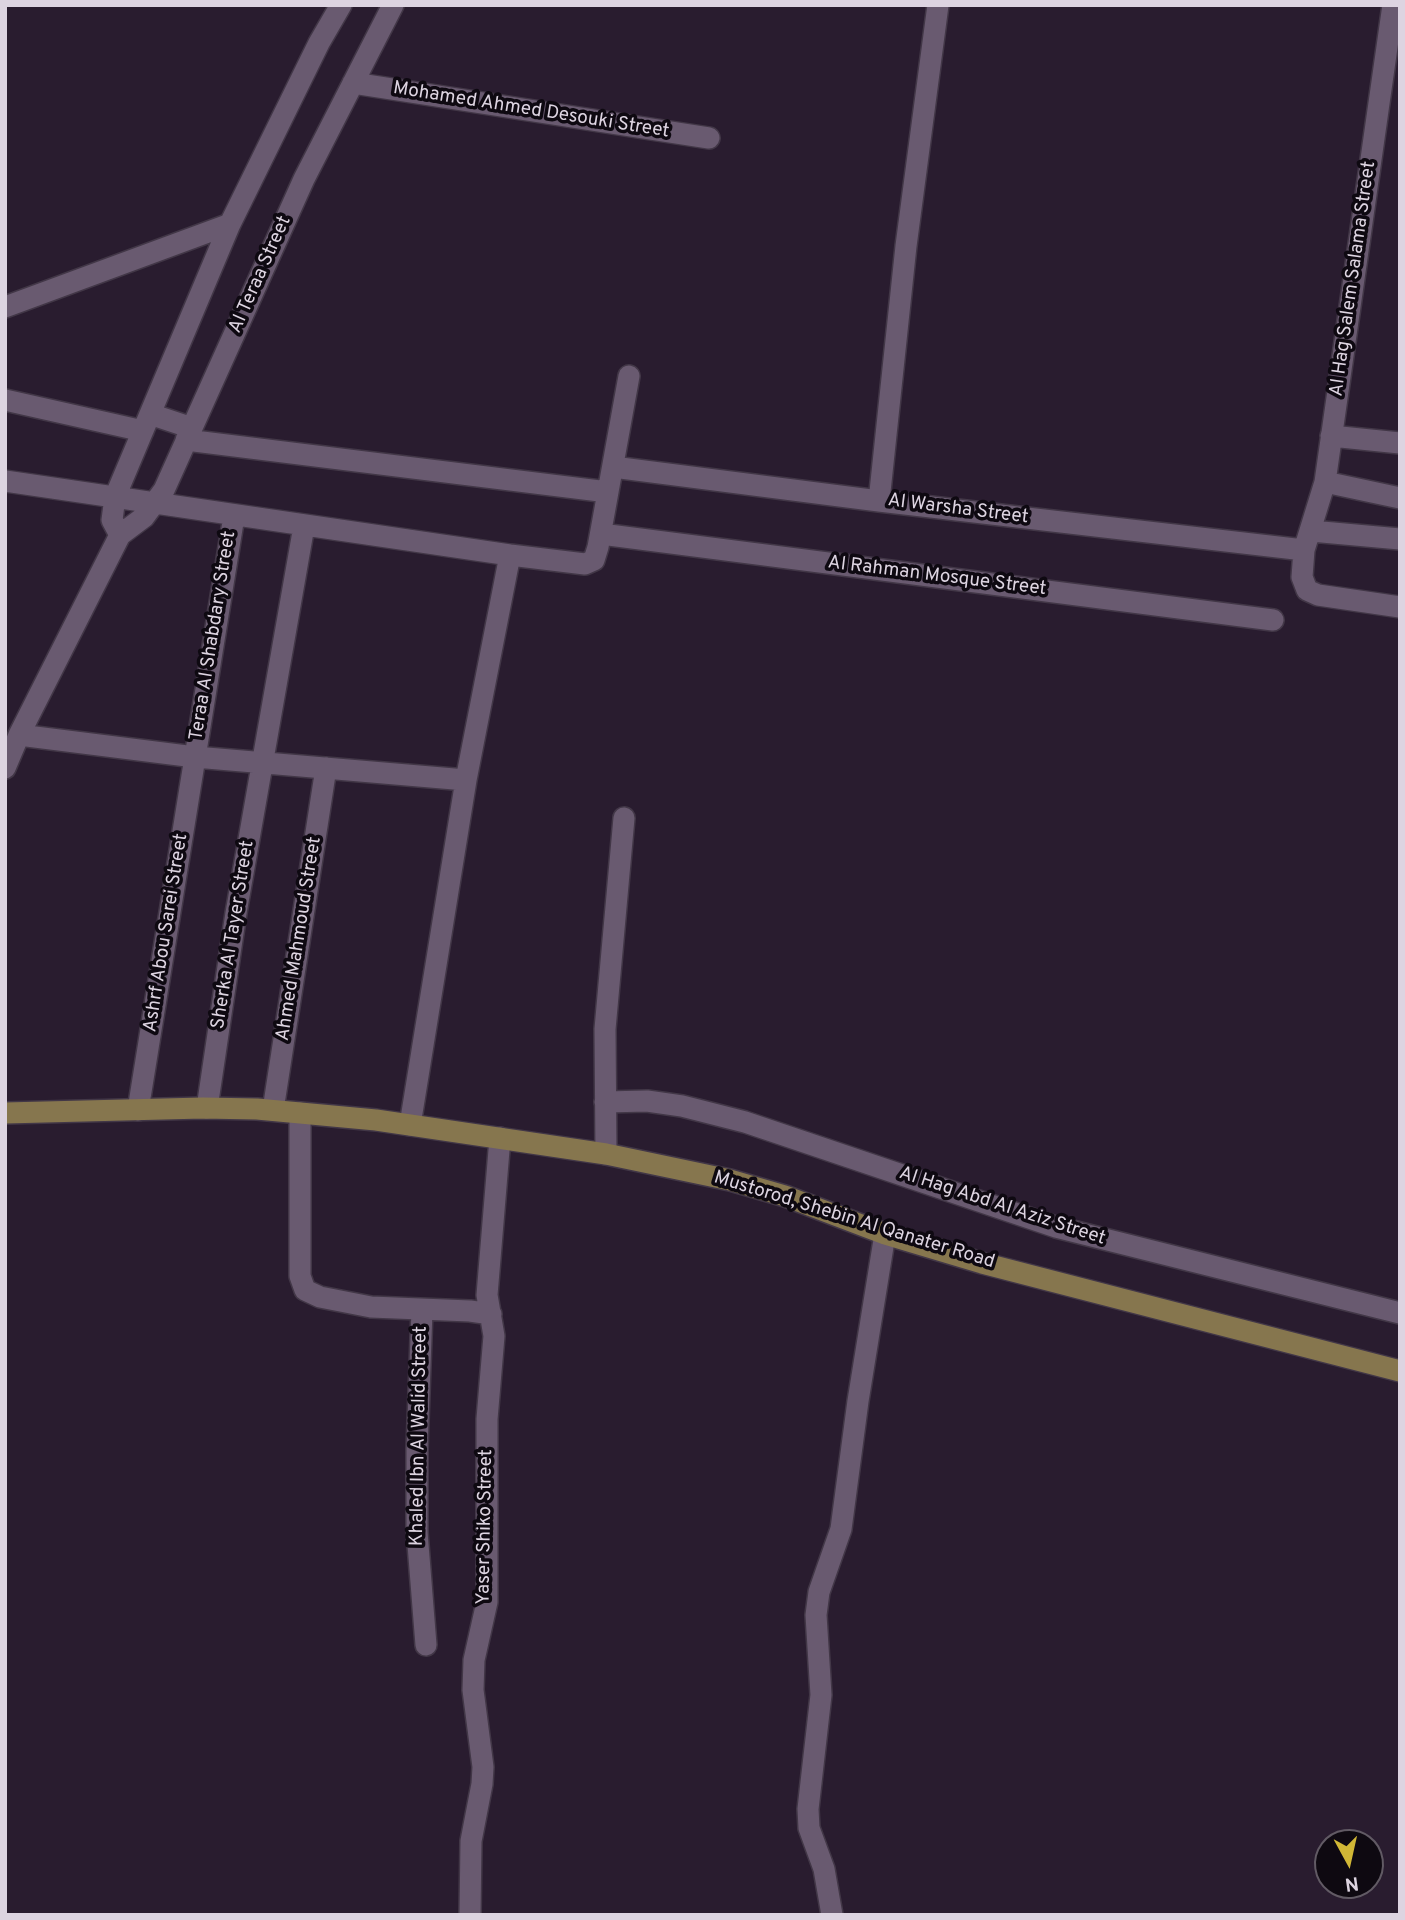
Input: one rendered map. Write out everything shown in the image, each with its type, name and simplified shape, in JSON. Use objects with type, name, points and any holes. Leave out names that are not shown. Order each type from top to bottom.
[{"type":"main road","name":"Mustorod, Shebin Al Qanater Road","points":[[5,1114],[207,1108],[273,1110],[606,1148],[785,1196],[886,1234],[982,1262],[1400,1371]]},
{"type":"street","points":[[120,535],[113,520],[115,497],[146,422],[230,224],[319,43],[341,5]]},
{"type":"street","name":"Al Teraa Street","points":[[5,768],[120,535],[139,522],[164,490],[304,179],[393,5]]},
{"type":"street","points":[[879,501],[906,246],[938,5]]},
{"type":"street","name":"Al Hag Salem Salama Street","points":[[1393,5],[1393,50],[1325,482],[1308,541],[1302,577],[1307,590],[1318,596],[1400,607]]},
{"type":"street","name":"Mohamed Ahmed Desouki Street","points":[[353,83],[709,138]]},
{"type":"street","points":[[5,307],[230,224]]},
{"type":"street","points":[[5,481],[234,516],[585,564],[594,560],[601,534],[629,376]]},
{"type":"street","points":[[5,400],[146,422],[189,434],[608,492]]},
{"type":"street","points":[[1331,436],[1400,443]]},
{"type":"street","name":"Al Warsha Street","points":[[613,467],[879,501],[1308,541],[1400,539]]},
{"type":"street","points":[[1325,482],[1400,498]]},
{"type":"street","name":"Teraa Al Shabdary Street","points":[[195,757],[234,516]]},
{"type":"street","name":"Sherka Al Tayer Street","points":[[207,1108],[236,913],[304,526]]},
{"type":"street","name":"Al Rahman Mosque Street","points":[[601,534],[1273,620]]},
{"type":"street","points":[[410,1125],[466,780],[510,555]]},
{"type":"street","points":[[19,735],[195,757],[466,780]]},
{"type":"street","name":"Ashrf Abou Sarei Street","points":[[138,1110],[195,757]]},
{"type":"street","name":"Ahmed Mahmoud Street","points":[[273,1110],[326,768]]},
{"type":"street","points":[[606,1148],[605,1029],[624,818]]},
{"type":"street","name":"Al Hag Abd Al Aziz Street","points":[[606,1108],[628,1100],[647,1101],[681,1106],[745,1122],[1056,1227],[1400,1313]]},
{"type":"street","points":[[300,1113],[300,1276],[305,1290],[320,1297],[371,1307],[463,1310],[491,1314]]},
{"type":"street","name":"Yaser Shiko Street","points":[[470,1915],[471,1841],[483,1767],[473,1680],[474,1660],[487,1602],[487,1419],[494,1336],[487,1295],[500,1138]]},
{"type":"street","points":[[832,1915],[824,1870],[809,1828],[808,1810],[821,1695],[816,1615],[819,1592],[841,1529],[858,1401],[886,1234]]},
{"type":"street","name":"Khaled Ibn Al Walid Street","points":[[422,1310],[416,1449],[418,1532],[426,1645]]}]
